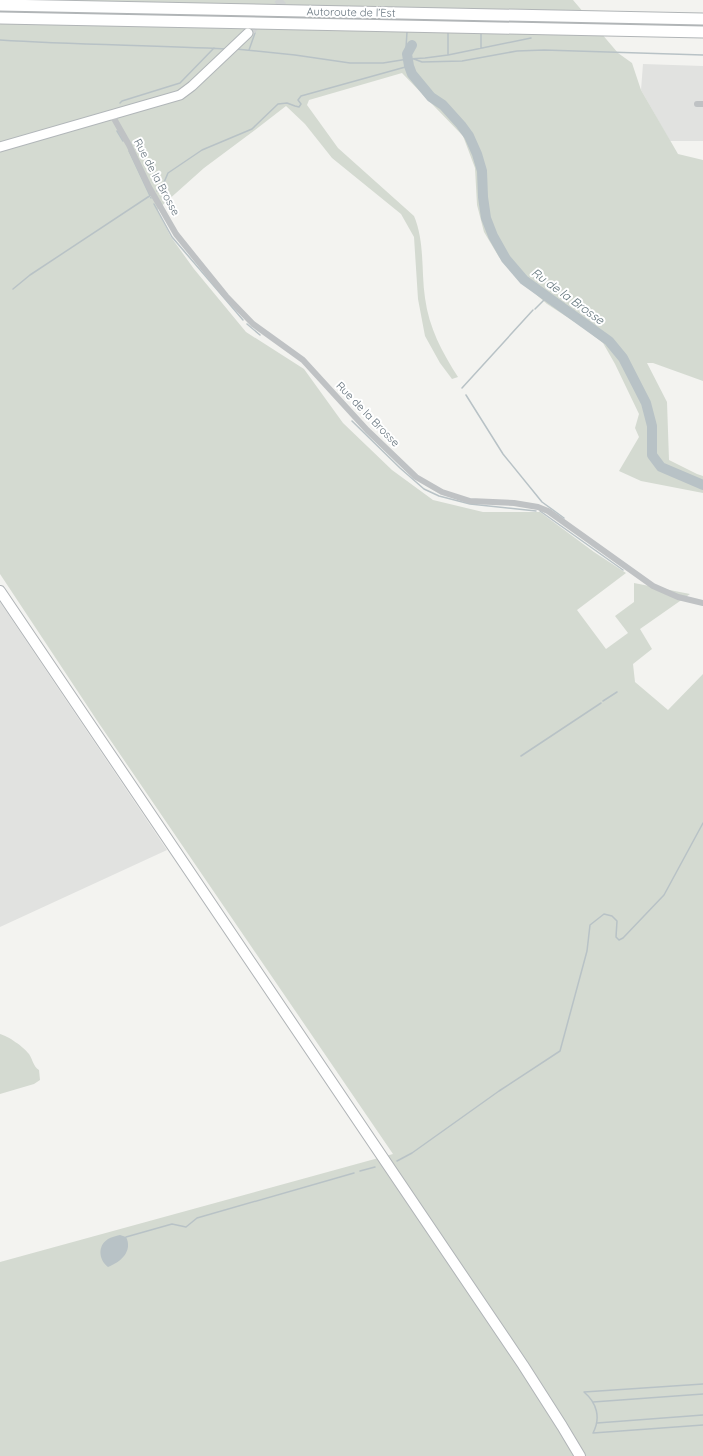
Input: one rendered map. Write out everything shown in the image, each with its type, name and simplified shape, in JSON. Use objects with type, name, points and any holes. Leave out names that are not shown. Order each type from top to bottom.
[{"type":"highway","name":"Autoroute de l’Est","points":[[0,5],[703,19]]},
{"type":"highway","name":"Autoroute de l’Est","points":[[0,18],[703,32]]},
{"type":"main road","points":[[0,147],[180,95],[192,86],[248,33]]},
{"type":"main road","points":[[0,591],[523,1365],[580,1456]]},
{"type":"street","name":"Rue de la Brosse","points":[[112,115],[129,145],[149,187],[176,234],[226,296],[253,324],[303,360],[367,430],[416,477],[442,492],[470,500],[514,503],[538,507],[548,511],[653,586],[678,596],[703,603]]},
{"type":"shaded area","points":[[0,0],[573,0],[618,53],[632,63],[641,90],[678,154],[703,160],[703,381],[653,363],[647,363],[667,402],[669,460],[703,476],[703,493],[641,481],[619,471],[639,437],[635,428],[639,414],[615,364],[603,343],[584,328],[547,304],[516,277],[499,257],[484,232],[477,205],[475,168],[463,136],[402,73],[309,100],[307,105],[338,148],[414,216],[420,236],[427,309],[437,339],[458,377],[452,379],[440,363],[425,336],[418,299],[414,237],[401,214],[332,158],[305,124],[286,106],[204,168],[157,210],[171,237],[194,269],[246,332],[304,369],[343,423],[392,470],[433,500],[483,512],[540,512],[594,552],[626,573],[577,610],[606,649],[628,633],[615,616],[634,602],[634,583],[690,594],[640,629],[652,649],[633,664],[635,682],[668,710],[703,674],[703,1456],[0,1456],[0,1262],[393,1154],[98,722],[0,574]]},
{"type":"shaded area","points":[[643,64],[703,66],[703,141],[670,141],[641,90]]},
{"type":"shaded area","points":[[0,602],[167,850],[0,927]]},
{"type":"shaded area","points":[[0,1034],[11,1039],[27,1051],[35,1067],[39,1070],[40,1080],[34,1084],[0,1094]]},
{"type":"shaded area","points":[[120,1235],[126,1237],[128,1242],[127,1251],[121,1259],[108,1267],[101,1257],[100,1253],[102,1245],[109,1238]]},
{"type":"waterway","points":[[407,32],[406,48],[410,49]]},
{"type":"waterway","points":[[249,50],[255,33]]},
{"type":"waterway","points":[[448,33],[448,55]]},
{"type":"waterway","points":[[481,34],[481,48]]},
{"type":"waterway","points":[[236,49],[295,55],[350,63],[383,63],[448,55],[531,38]]},
{"type":"waterway","points":[[0,40],[226,49]]},
{"type":"waterway","name":"Ru de la Brosse","points":[[412,45],[407,54],[412,74],[431,97],[443,105],[461,125],[469,136],[477,154],[482,171],[483,197],[486,218],[493,236],[506,259],[524,280],[609,341],[623,358],[646,403],[652,426],[652,455],[661,467],[703,485]]},
{"type":"waterway","points":[[120,103],[122,101],[180,83],[214,48]]},
{"type":"waterway","points":[[414,59],[422,62],[462,61],[517,51],[544,50],[703,55]]},
{"type":"waterway","points":[[157,191],[162,187],[168,173],[202,150],[252,129],[278,104],[287,103],[299,107],[301,104],[298,100],[301,96],[409,66]]},
{"type":"waterway","points":[[117,131],[123,141]]},
{"type":"waterway","points":[[129,151],[151,198]]},
{"type":"waterway","points":[[13,289],[30,275],[151,195]]},
{"type":"waterway","points":[[154,204],[172,237],[243,320]]},
{"type":"waterway","points":[[535,309],[548,296]]},
{"type":"waterway","points":[[462,388],[533,310]]},
{"type":"waterway","points":[[247,324],[260,335]]},
{"type":"waterway","points":[[466,395],[503,454],[542,502],[564,518]]},
{"type":"waterway","points":[[352,421],[400,468],[424,489],[439,496],[470,504],[536,511]]},
{"type":"waterway","points":[[540,511],[623,570]]},
{"type":"waterway","points":[[603,701],[617,692]]},
{"type":"waterway","points":[[521,756],[601,703]]},
{"type":"waterway","points":[[397,1161],[412,1153],[499,1091],[560,1051],[587,951],[590,925],[604,914],[612,916],[617,921],[616,937],[619,940],[623,938],[664,895],[703,823]]},
{"type":"waterway","points":[[360,1171],[375,1167]]},
{"type":"waterway","points":[[126,1237],[172,1224],[186,1227],[197,1218],[354,1173]]},
{"type":"waterway","points":[[703,1384],[584,1392],[595,1406],[597,1422],[593,1433],[703,1425]]},
{"type":"waterway","points":[[593,1402],[703,1394]]},
{"type":"waterway","points":[[597,1423],[703,1415]]},
{"type":"tunnel","points":[[248,33],[283,0]]}]
